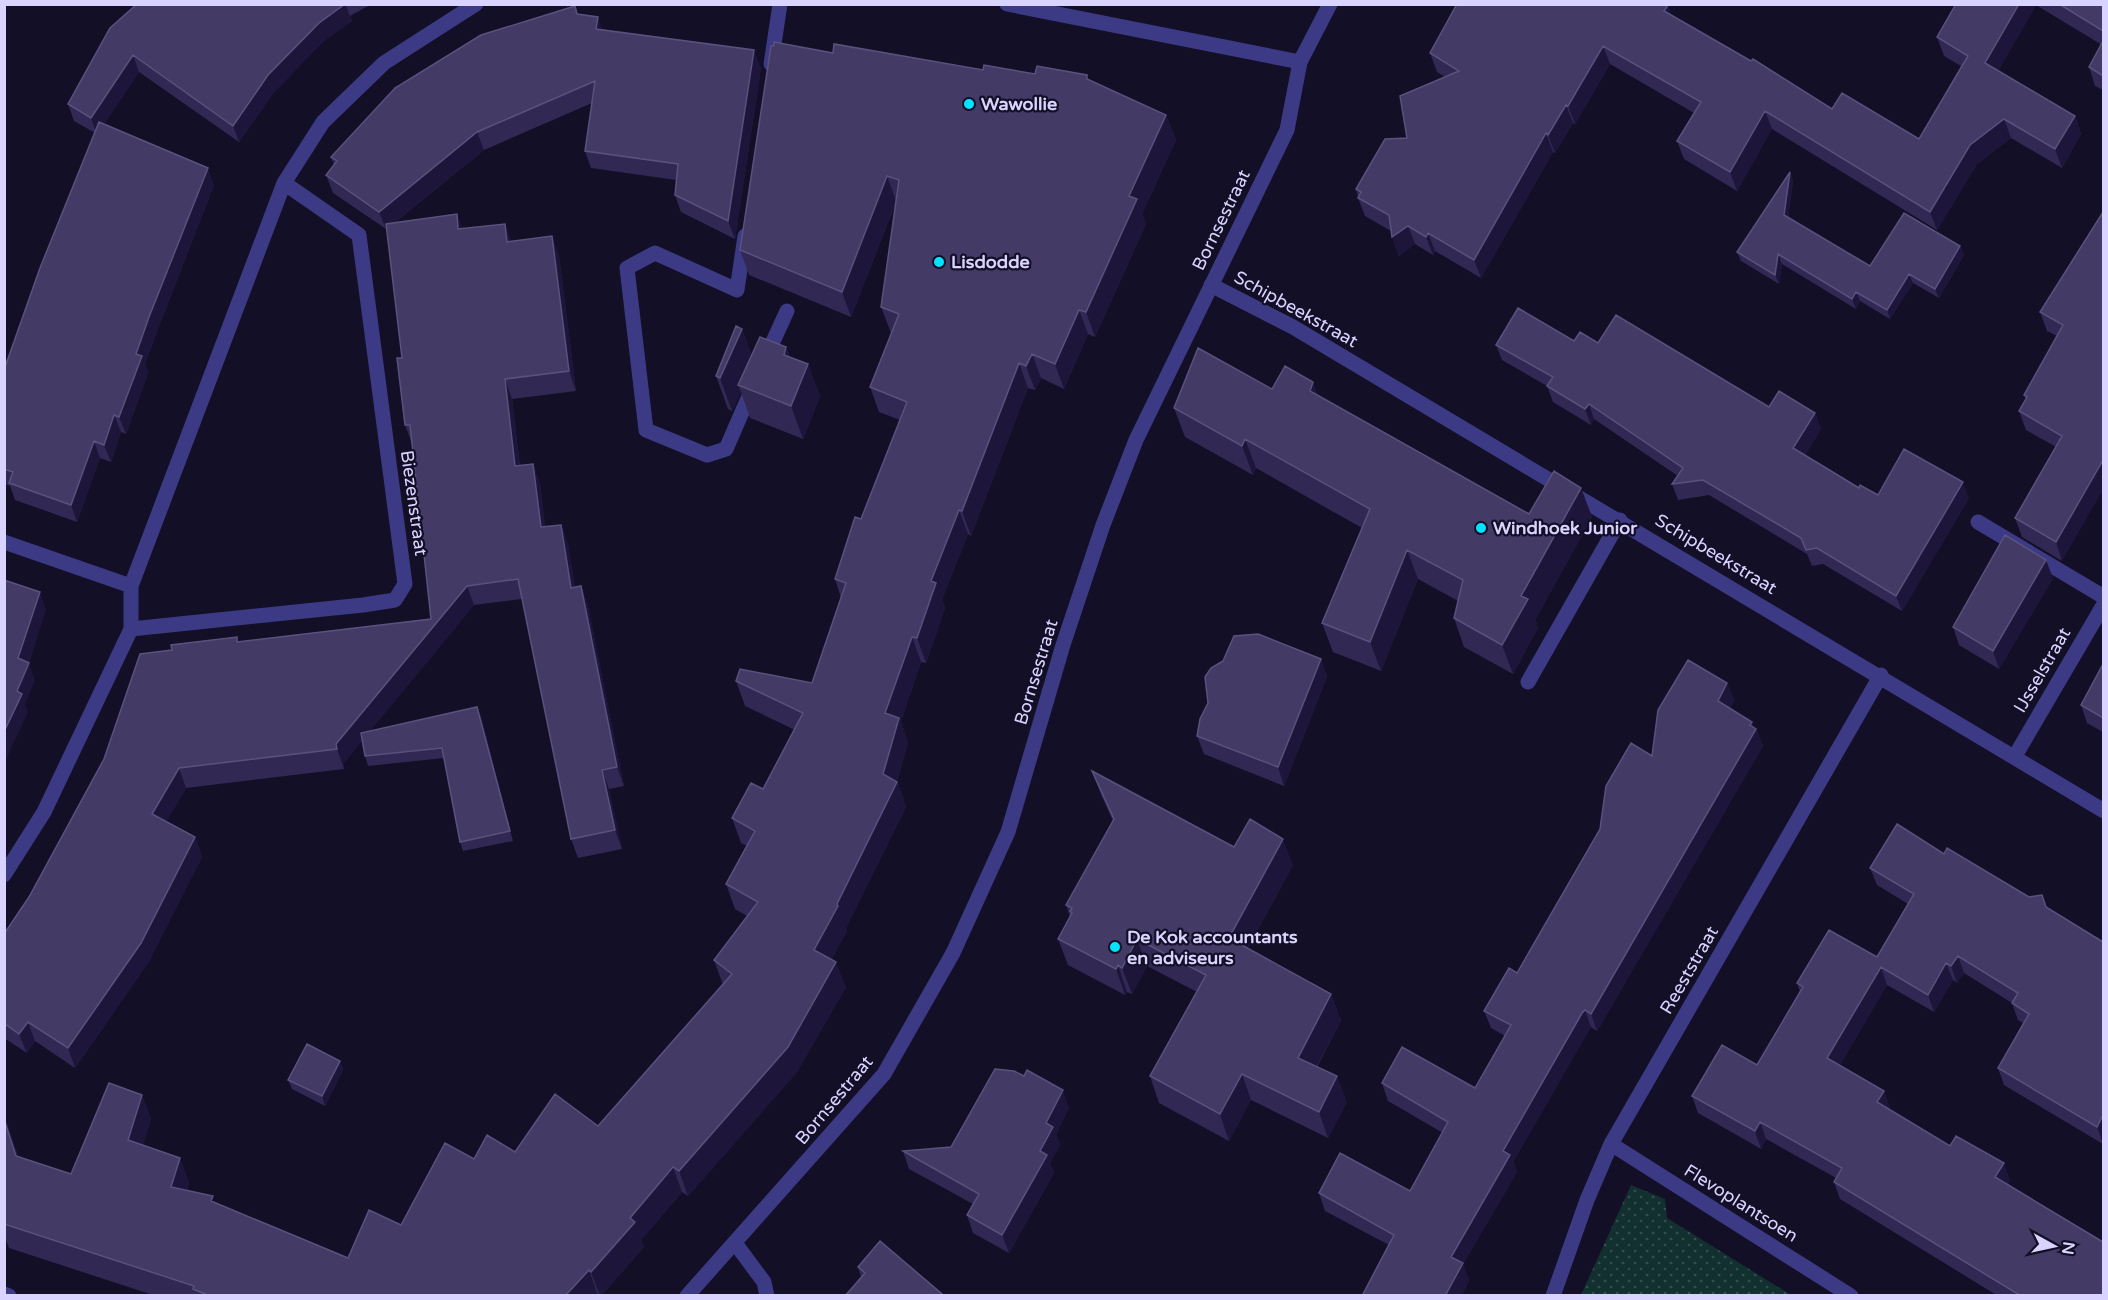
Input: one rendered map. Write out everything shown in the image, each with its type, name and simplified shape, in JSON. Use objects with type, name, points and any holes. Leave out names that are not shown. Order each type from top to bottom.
[{"type":"street","points":[[4,874],[44,812],[131,629],[131,586],[284,183],[323,122],[384,63],[476,4]]},
{"type":"street","points":[[768,84],[780,4]]},
{"type":"street","points":[[1007,4],[1300,62]]},
{"type":"street","name":"Bornsestraat","points":[[687,1296],[884,1074],[953,953],[1008,832],[1063,645],[1107,514],[1136,440],[1287,130],[1300,62],[1330,4]]},
{"type":"street","name":"Biezenstraat","points":[[131,629],[395,600],[405,584],[358,235],[284,183]]},
{"type":"street","points":[[747,221],[737,290],[655,254],[627,268],[646,430],[706,455],[726,448],[787,310]]},
{"type":"street","name":"Schipbeekstraat","points":[[1211,285],[1293,327],[1881,675],[2103,811]]},
{"type":"street","points":[[1528,682],[1620,520]]},
{"type":"street","points":[[1978,522],[2103,597]]},
{"type":"street","points":[[4,542],[131,586]]},
{"type":"street","name":"IJsselstraat","points":[[2015,756],[2103,604]]},
{"type":"street","name":"Reeststraat","points":[[1553,1296],[1587,1200],[1611,1144],[1881,675]]},
{"type":"street","name":"Flevoplantsoen","points":[[1611,1144],[1851,1296]]},
{"type":"street","points":[[735,1243],[764,1282],[767,1296]]},
{"type":"street","points":[[4,1294],[9,1296]]},
{"type":"green space","points":[[1631,1185],[1665,1199],[1667,1218],[1791,1295],[1581,1295]]},
{"type":"building","points":[[137,4],[345,4],[319,23],[268,75],[233,126],[133,55],[91,118],[68,104],[110,28]]},
{"type":"building","points":[[1457,4],[1666,4],[1668,5],[1664,11],[1751,61],[1753,59],[1832,109],[1842,93],[1919,139],[1968,56],[1937,37],[1956,4],[2019,4],[1985,63],[2075,116],[2055,149],[2004,119],[1970,145],[1930,212],[1765,111],[1730,172],[1677,141],[1701,102],[1603,46],[1568,106],[1566,105],[1548,135],[1546,133],[1474,260],[1428,233],[1426,237],[1408,226],[1392,237],[1389,215],[1358,198],[1361,192],[1356,189],[1385,139],[1407,138],[1400,96],[1459,71],[1430,53]]},
{"type":"building","points":[[2059,4],[2103,4],[2103,31]]},
{"type":"building","points":[[575,6],[577,14],[598,17],[596,29],[754,50],[728,221],[675,195],[678,164],[585,151],[595,81],[477,132],[379,212],[326,175],[337,161],[331,157],[395,88],[481,35]]},
{"type":"building","points":[[2103,41],[2103,76],[2089,67]]},
{"type":"building","points":[[774,42],[833,53],[834,44],[983,70],[984,65],[1035,74],[1037,66],[1087,75],[1087,79],[1166,115],[1129,196],[1137,199],[1086,312],[1079,310],[1055,364],[1032,354],[1026,366],[1019,363],[962,511],[959,510],[931,581],[936,583],[917,638],[912,637],[885,713],[899,718],[883,774],[897,782],[838,906],[814,950],[836,962],[788,1047],[679,1171],[673,1167],[630,1218],[635,1222],[591,1272],[589,1270],[565,1296],[210,1296],[193,1289],[194,1286],[4,1224],[4,1119],[16,1156],[71,1174],[109,1083],[142,1095],[128,1140],[180,1158],[171,1187],[213,1196],[211,1201],[348,1258],[369,1210],[401,1225],[445,1143],[474,1159],[487,1135],[515,1152],[555,1094],[598,1126],[732,974],[714,960],[758,902],[726,884],[755,831],[732,818],[751,783],[763,789],[803,713],[736,681],[740,669],[812,683],[846,583],[835,579],[855,517],[861,519],[907,402],[870,387],[899,314],[881,307],[899,180],[887,176],[842,292],[740,250],[771,46],[774,46]]},
{"type":"building","points":[[99,122],[208,168],[149,317],[136,354],[142,356],[119,417],[114,415],[104,445],[94,441],[71,505],[9,483],[13,472],[4,469],[4,370],[40,268]]},
{"type":"building","points":[[1790,172],[1784,215],[1870,266],[1904,213],[1960,246],[1935,289],[1909,274],[1887,310],[1856,292],[1852,299],[1778,254],[1775,275],[1737,252]]},
{"type":"building","points":[[2103,212],[2103,460],[2056,542],[2015,518],[2062,436],[2019,411],[2027,397],[2024,395],[2063,325],[2040,312]]},
{"type":"building","points":[[457,214],[458,229],[505,224],[507,242],[552,236],[569,371],[505,379],[515,466],[533,464],[541,527],[561,525],[571,588],[581,586],[617,767],[602,770],[615,830],[571,839],[518,579],[467,586],[336,744],[337,749],[179,768],[152,814],[195,837],[141,943],[68,1048],[28,1022],[19,1034],[4,1023],[4,934],[29,897],[104,759],[140,654],[172,650],[171,645],[237,637],[237,642],[431,619],[410,425],[405,425],[397,358],[402,358],[386,224]]},
{"type":"building","points":[[1518,308],[1574,341],[1580,332],[1598,343],[1616,315],[1769,407],[1779,391],[1815,413],[1793,448],[1859,488],[1860,485],[1878,495],[1904,449],[1963,482],[1896,596],[1817,548],[1806,550],[1801,538],[1703,480],[1672,484],[1683,468],[1589,404],[1585,409],[1547,386],[1553,377],[1496,345]]},
{"type":"building","points":[[736,326],[742,329],[720,378],[716,376]]},
{"type":"building","points":[[760,337],[786,347],[784,355],[808,364],[791,406],[738,385]]},
{"type":"building","points":[[1198,348],[1272,389],[1285,366],[1313,382],[1310,391],[1529,514],[1554,471],[1581,488],[1521,596],[1528,599],[1502,645],[1454,618],[1463,580],[1407,550],[1370,642],[1322,623],[1370,509],[1245,439],[1242,446],[1174,408]]},
{"type":"building","points":[[2005,535],[2046,560],[1993,651],[1953,627]]},
{"type":"building","points":[[4,580],[40,592],[18,658],[29,663],[17,691],[22,694],[4,732]]},
{"type":"building","points":[[1258,634],[1321,659],[1278,767],[1197,736],[1200,719],[1208,703],[1205,677],[1211,668],[1223,661],[1234,636]]},
{"type":"building","points":[[1688,660],[1727,683],[1718,701],[1752,722],[1750,725],[1756,729],[1591,1014],[1585,1010],[1582,1013],[1503,1151],[1510,1155],[1451,1257],[1463,1263],[1445,1296],[1362,1296],[1394,1235],[1319,1193],[1340,1153],[1410,1191],[1448,1122],[1382,1083],[1402,1047],[1475,1088],[1511,1025],[1484,1011],[1509,968],[1517,973],[1600,829],[1606,786],[1631,743],[1652,756],[1658,710]]},
{"type":"building","points":[[2103,664],[2103,718],[2081,705]]},
{"type":"building","points":[[477,707],[510,831],[460,842],[442,748],[365,756],[361,733]]},
{"type":"building","points":[[1092,771],[1234,847],[1250,819],[1283,839],[1229,938],[1331,994],[1298,1058],[1337,1076],[1319,1112],[1242,1074],[1220,1114],[1150,1076],[1206,975],[1137,939],[1122,968],[1118,965],[1116,969],[1058,939],[1072,913],[1070,911],[1072,908],[1066,905],[1114,819]]},
{"type":"building","points":[[1897,824],[1944,854],[1947,848],[2029,897],[2042,895],[2046,907],[2103,942],[2103,1115],[2097,1127],[1998,1068],[2029,1014],[2012,1003],[2018,993],[1958,956],[1951,966],[1946,963],[1928,995],[1881,967],[1827,1058],[1884,1091],[1877,1102],[1950,1146],[1956,1136],[2004,1163],[1995,1177],[2103,1242],[2103,1296],[2021,1296],[1834,1182],[1842,1168],[1760,1122],[1755,1131],[1692,1096],[1722,1045],[1757,1065],[1803,987],[1797,983],[1829,930],[1877,957],[1914,894],[1870,868]]},
{"type":"building","points":[[307,1044],[340,1061],[322,1096],[288,1080]]},
{"type":"building","points":[[995,1069],[1014,1071],[1024,1076],[1027,1070],[1063,1090],[1046,1123],[1053,1127],[1040,1151],[1047,1155],[1002,1235],[967,1215],[979,1194],[903,1151],[951,1147]]},
{"type":"building","points":[[880,1241],[942,1294],[941,1296],[845,1296],[865,1273],[858,1267]]},
{"type":"place","name":"Wawollie","points":[[969,104]]},
{"type":"place","name":"Lisdodde","points":[[939,262]]},
{"type":"place","name":"Windhoek Junior","points":[[1481,528]]},
{"type":"place","name":"De Kok accountants en adviseurs","points":[[1115,947]]}]
